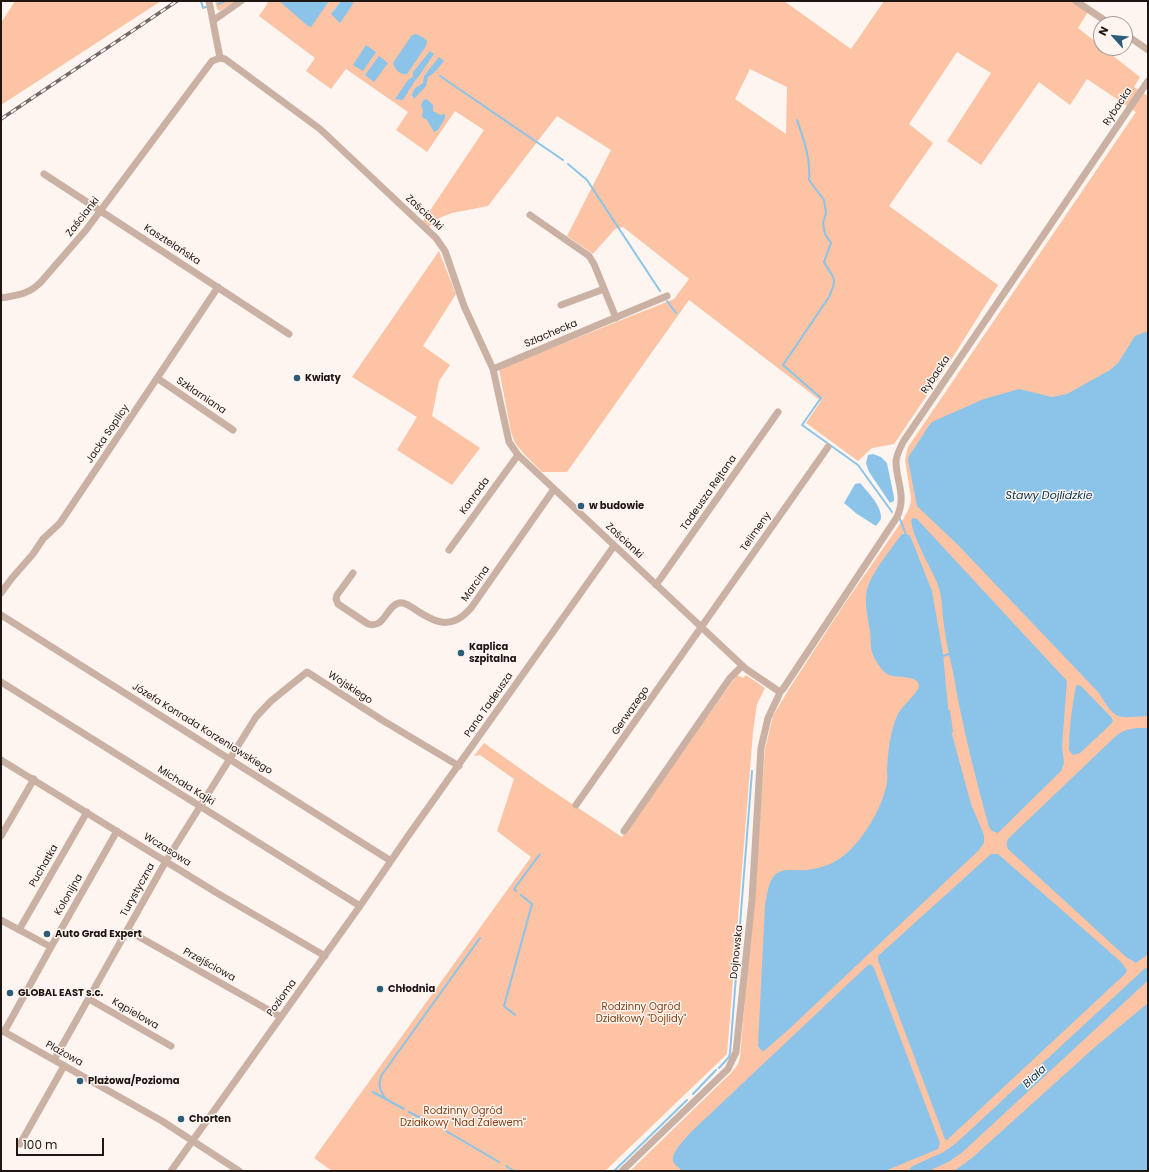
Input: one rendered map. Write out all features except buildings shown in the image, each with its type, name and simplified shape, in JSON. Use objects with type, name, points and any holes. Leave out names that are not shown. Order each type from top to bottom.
[{"type":"street","points":[[209,1],[214,20],[220,58]]},
{"type":"street","points":[[214,20],[241,1]]},
{"type":"street","points":[[1076,1],[1098,16]]},
{"type":"street","points":[[1133,40],[1148,50]]},
{"type":"street","name":"Zaścianki","points":[[1,298],[18,295],[31,290],[72,247],[101,211],[212,61],[220,58],[229,61],[320,129],[436,238],[445,251],[464,306],[493,369],[507,436],[509,442],[518,455],[742,666],[780,692]]},
{"type":"street","name":"Rybacka","points":[[780,692],[896,517],[902,502],[896,461],[898,451],[903,442],[1148,81]]},
{"type":"street","name":"Kasztelańska","points":[[44,174],[289,334]]},
{"type":"street","points":[[530,215],[589,256],[594,264],[616,318]]},
{"type":"street","name":"Jacka Soplicy","points":[[1,593],[33,554],[43,539],[60,524],[218,288]]},
{"type":"street","points":[[561,305],[604,289]]},
{"type":"street","name":"Szlachecka","points":[[493,369],[667,296]]},
{"type":"street","name":"Szklarniana","points":[[157,378],[233,430]]},
{"type":"street","name":"Tadeusza Rejtana","points":[[656,585],[778,412]]},
{"type":"street","name":"Telimeny","points":[[701,628],[828,447]]},
{"type":"street","name":"Konrada","points":[[449,550],[518,455]]},
{"type":"street","name":"Marcina","points":[[353,573],[337,595],[336,599],[338,604],[368,624],[373,625],[381,622],[393,606],[401,602],[438,623],[448,624],[466,614],[472,608],[554,489]]},
{"type":"street","name":"Pana Tadeusza","points":[[408,836],[614,546]]},
{"type":"street","name":"Józefa Konrada Korzeniowskiego","points":[[1,615],[230,758],[391,861]]},
{"type":"street","name":"Gerwazego","points":[[576,805],[701,628]]},
{"type":"street","points":[[624,831],[730,678],[742,666]]},
{"type":"street","name":"Wojskiego","points":[[245,734],[264,708],[308,672],[382,720],[459,766]]},
{"type":"street","name":"Michała Kajki","points":[[1,682],[360,906]]},
{"type":"street","name":"Dojnowska","points":[[622,1171],[728,1069],[736,1052],[752,900],[761,748],[768,718],[780,692]]},
{"type":"street","name":"Turystyczna","points":[[54,1060],[166,861],[245,734]]},
{"type":"street","name":"Wczasowa","points":[[1,760],[88,812],[117,832],[217,893],[325,956]]},
{"type":"street","points":[[1,836],[34,779]]},
{"type":"street","name":"Puchatka","points":[[19,930],[88,812]]},
{"type":"street","name":"Kolonijna","points":[[2,1031],[117,832]]},
{"type":"street","name":"Pozioma","points":[[171,1171],[325,956],[408,836]]},
{"type":"street","points":[[1,920],[51,947]]},
{"type":"street","name":"Przejściowa","points":[[127,930],[281,1017]]},
{"type":"street","name":"Kąpielowa","points":[[89,999],[171,1046]]},
{"type":"street","name":"Plażowa","points":[[2,1031],[162,1121],[238,1171]]},
{"type":"street","points":[[20,1144],[64,1066]]},
{"type":"green space","points":[[15,1],[161,1],[1,105],[1,23]]},
{"type":"green space","points":[[215,1],[235,1],[220,11],[217,9]]},
{"type":"green space","points":[[264,1],[341,1],[331,14],[353,4],[353,1],[784,1],[851,49],[884,1],[1072,1],[1088,12],[1078,28],[1093,40],[1093,56],[1113,56],[1140,77],[1134,87],[1148,96],[1148,1171],[630,1171],[732,1072],[738,1064],[740,1058],[765,749],[773,716],[843,606],[908,511],[911,498],[905,460],[908,447],[1136,112],[1087,79],[1070,105],[1039,82],[981,165],[947,141],[991,73],[957,52],[909,124],[933,143],[889,206],[998,285],[951,360],[894,444],[872,448],[858,461],[806,423],[821,401],[689,300],[567,472],[542,472],[515,443],[511,432],[499,369],[674,299],[689,279],[623,227],[615,229],[593,254],[567,236],[611,150],[557,116],[488,206],[452,213],[439,218],[429,227],[423,221],[484,130],[455,111],[427,152],[396,130],[408,112],[346,69],[331,89],[306,71],[315,58],[259,16],[268,3]],"holes":[[[750,69],[787,87],[786,134],[735,99]]]},
{"type":"green space","points":[[439,251],[456,294],[423,346],[450,365],[439,381],[432,416],[480,448],[452,485],[397,450],[417,417],[352,377]]},
{"type":"green space","points":[[737,675],[743,678],[746,675],[765,688],[757,704],[753,732],[727,1054],[605,1171],[332,1171],[314,1158],[531,857],[497,831],[514,779],[480,755],[474,756],[484,743],[542,784],[622,837]]},
{"type":"water","points":[[279,1],[329,1],[311,27]]},
{"type":"water","points":[[341,1],[353,1],[353,4],[340,23],[331,14]]},
{"type":"water","points":[[416,34],[427,41],[426,46],[407,74],[402,74],[396,70],[393,63],[412,35]]},
{"type":"water","points":[[366,45],[376,52],[363,71],[353,65]]},
{"type":"water","points":[[430,51],[434,54],[413,83],[403,100],[395,99],[408,80],[413,77],[413,72]]},
{"type":"water","points":[[379,56],[388,63],[374,82],[365,75]]},
{"type":"water","points":[[439,57],[444,61],[434,73],[428,77],[426,86],[414,99],[412,95],[414,89],[423,83],[424,76]]},
{"type":"water","points":[[424,99],[428,100],[433,105],[433,111],[440,115],[445,114],[445,118],[438,130],[434,132],[427,120],[422,117],[423,110],[421,105]]},
{"type":"water","name":"Stawy Dojlidzkie","points":[[1148,331],[1148,716],[1123,717],[1118,716],[1109,709],[1099,693],[958,545],[917,506],[908,460],[909,456],[930,424],[934,421],[984,399],[1019,389],[1052,397],[1067,394],[1110,370],[1118,363],[1135,336]]},
{"type":"water","points":[[873,454],[881,457],[887,463],[894,497],[894,501],[890,503],[869,472],[866,463],[868,455]]},
{"type":"water","points":[[860,483],[874,499],[881,513],[881,519],[876,526],[857,514],[844,503],[855,484]]},
{"type":"water","points":[[912,518],[917,519],[1067,681],[1062,746],[1064,763],[1061,771],[998,833],[992,831],[989,827],[969,750],[947,645],[939,589],[936,579],[913,531]]},
{"type":"water","points":[[901,535],[909,535],[911,538],[932,591],[943,654],[950,727],[971,804],[984,835],[984,843],[978,851],[788,1030],[764,1051],[762,1051],[758,1046],[765,906],[770,884],[774,876],[780,871],[812,869],[834,862],[851,849],[865,832],[876,814],[885,791],[891,734],[895,720],[900,711],[919,688],[918,682],[915,680],[906,677],[889,675],[879,665],[871,650],[866,608],[866,597],[871,579]]},
{"type":"water","points":[[1076,686],[1081,686],[1111,717],[1113,721],[1080,753],[1073,755],[1069,750],[1071,718]]},
{"type":"water","points":[[1135,728],[1148,728],[1148,954],[1136,963],[1126,957],[1008,849],[1007,843],[1010,837],[1117,735]]},
{"type":"water","points":[[991,854],[998,854],[1120,961],[1127,970],[1126,973],[947,1140],[945,1139],[878,960],[878,956]]},
{"type":"water","points":[[868,965],[872,965],[874,968],[940,1143],[938,1149],[885,1171],[682,1171],[675,1165],[673,1161],[674,1154],[690,1133]]},
{"type":"water","points":[[1148,1003],[1148,1171],[954,1171],[972,1158],[1095,1047]]},
{"type":"waterway","points":[[201,1],[203,8],[206,7]]},
{"type":"waterway","points":[[218,4],[226,1]]},
{"type":"waterway","points":[[440,76],[563,160]]},
{"type":"waterway","points":[[797,120],[808,157],[809,180],[824,200],[826,213],[823,223],[825,234],[831,243],[824,262],[834,278],[834,281],[829,297],[783,365],[821,398],[802,425],[858,465],[892,512]]},
{"type":"waterway","points":[[568,164],[587,180],[660,291]]},
{"type":"waterway","points":[[667,301],[676,313]]},
{"type":"waterway","points":[[900,519],[906,535]]},
{"type":"waterway","points":[[943,656],[949,654],[951,655]]},
{"type":"waterway","points":[[949,711],[952,732]]},
{"type":"waterway","points":[[719,1068],[729,1057],[730,1053],[752,771]]},
{"type":"waterway","points":[[516,891],[514,889],[540,854]]},
{"type":"waterway","points":[[515,1015],[504,1006],[532,904],[521,895]]},
{"type":"waterway","points":[[385,1098],[380,1087],[381,1076],[480,938]]},
{"type":"waterway","name":"Biała","points":[[915,1171],[946,1157],[960,1147],[1148,973]]},
{"type":"waterway","points":[[693,1094],[716,1070]]},
{"type":"waterway","points":[[373,1092],[404,1109]]},
{"type":"waterway","name":"Biała","points":[[1008,1095],[1012,1100]]},
{"type":"waterway","points":[[614,1171],[687,1100]]},
{"type":"waterway","points":[[409,1112],[437,1126]]},
{"type":"waterway","points":[[446,1131],[499,1162]]},
{"type":"waterway","points":[[506,1166],[514,1171]]},
{"type":"railway","points":[[1,119],[177,1]]},
{"type":"place","name":"Kwiaty","points":[[297,378]]},
{"type":"place","name":"w budowie","points":[[581,506]]},
{"type":"place","name":"Kaplica szpitalna","points":[[461,653]]},
{"type":"place","name":"Auto Grad Expert","points":[[47,934]]},
{"type":"place","name":"Chłodnia","points":[[380,989]]},
{"type":"place","name":"GLOBAL EAST s.c.","points":[[10,993]]},
{"type":"place","name":"Plażowa/Pozioma","points":[[80,1081]]},
{"type":"place","name":"Chorten","points":[[181,1119]]},
{"type":"park label","name":"Rodzinny Ogród Działkowy \"Dojlidy\"","points":[[641,1012]]},
{"type":"park label","name":"Rodzinny Ogród Działkowy \"Nad Zalewem\"","points":[[463,1116]]}]
